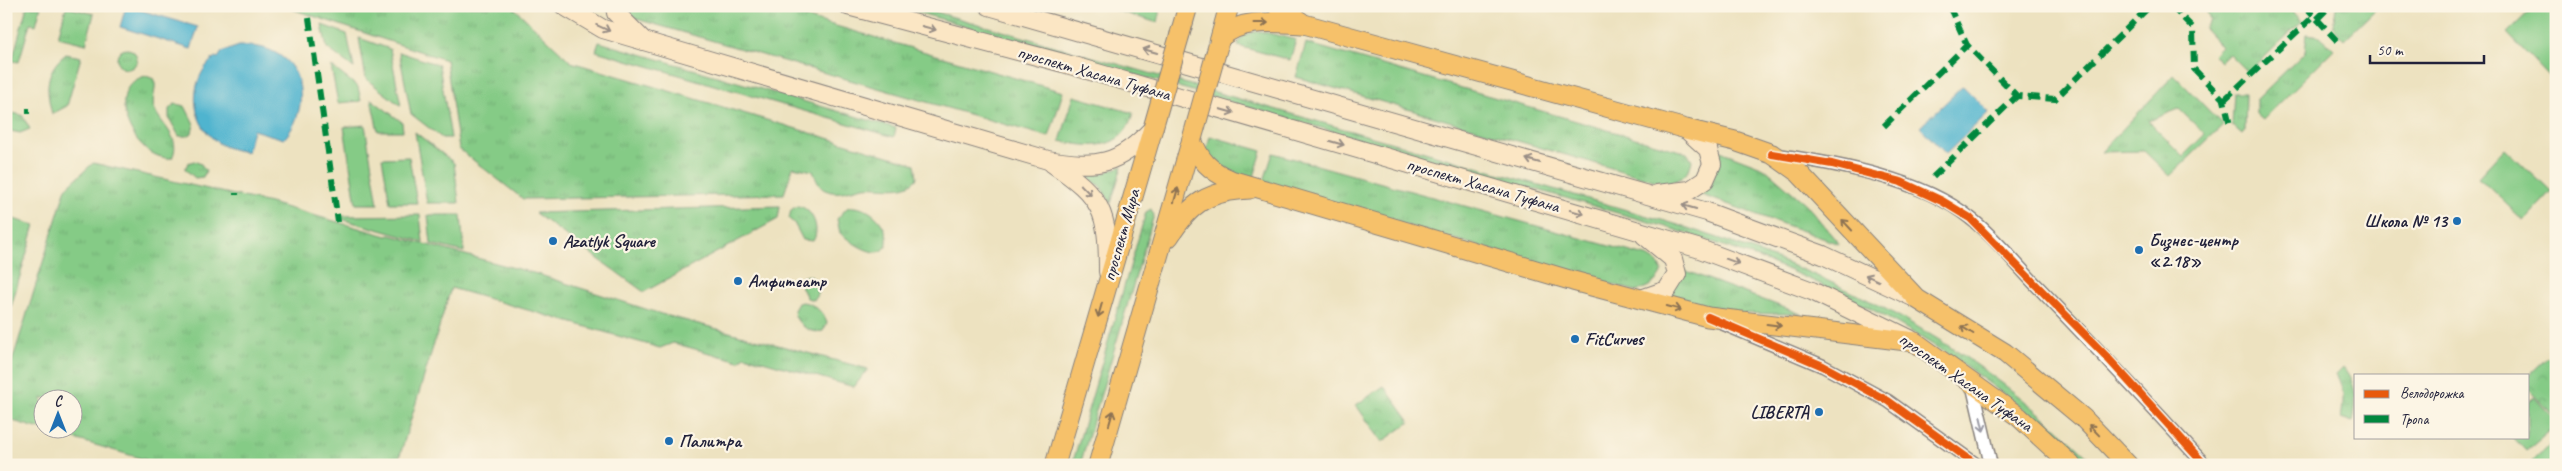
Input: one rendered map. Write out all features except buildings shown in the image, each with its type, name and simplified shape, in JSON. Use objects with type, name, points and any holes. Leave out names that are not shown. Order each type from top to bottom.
[{"type":"main road","points":[[564,6],[603,29],[646,43],[1048,160],[1086,165],[1104,162],[1119,157],[1136,147],[1152,128]]},
{"type":"main road","points":[[615,6],[616,13],[646,43]]},
{"type":"main road","name":"проспект Хасана Туфана","points":[[848,6],[1063,63],[1638,230],[1697,248],[1812,291],[1915,342],[2020,417],[2071,465]]},
{"type":"main road","name":"проспект Хасана Туфана","points":[[989,6],[1707,212],[1823,255],[1917,299],[2005,354],[2083,418],[2128,465]]},
{"type":"main road","name":"проспект Мира","points":[[1055,465],[1188,6]]},
{"type":"main road","points":[[1098,465],[1230,6]]},
{"type":"main road","points":[[1277,6],[1304,24]]},
{"type":"main road","points":[[1219,42],[1229,30],[1249,23],[1304,24],[1735,141],[1772,154],[1799,173],[1917,299]]},
{"type":"main road","points":[[1648,195],[1690,190],[1705,180],[1712,164],[1708,149],[1686,129]]},
{"type":"main road","points":[[1192,139],[1197,154],[1207,167],[1218,175],[1256,189],[1641,299],[1708,317],[1915,342]]},
{"type":"main road","points":[[1048,160],[1083,185],[1100,207],[1106,224],[1108,281]]},
{"type":"main road","points":[[1161,251],[1178,223],[1198,202],[1221,192],[1256,189]]},
{"type":"main road","points":[[1638,230],[1673,259],[1677,274],[1668,290],[1641,299]]},
{"type":"street","points":[[1772,154],[1832,164],[1901,182],[1942,200],[1970,218],[2105,355],[2205,465]]},
{"type":"street","points":[[1708,317],[1823,366],[1888,401],[1978,465]]},
{"type":"street","points":[[1972,383],[1991,465]]},
{"type":"green space","points":[[27,6],[41,6],[36,25],[30,23],[19,62],[12,61]]},
{"type":"green space","points":[[283,6],[512,6],[571,62],[915,164],[917,178],[906,186],[892,188],[864,187],[845,192],[830,192],[821,187],[813,171],[793,167],[784,194],[523,199],[459,149],[446,60]]},
{"type":"green space","points":[[622,6],[767,6],[1063,92],[1049,137],[633,18]]},
{"type":"green space","points":[[896,6],[915,6],[1665,221],[1786,263],[1864,298],[1938,339],[1990,374],[2022,399],[2053,424],[2097,465],[2085,465],[2021,408],[1952,357],[1916,334],[1841,294],[1768,262],[1663,226]]},
{"type":"green space","points":[[1102,6],[1161,6],[1158,23]]},
{"type":"green space","points":[[2205,6],[2288,6],[2302,21],[2248,73],[2229,54],[2221,62],[2213,54],[2221,46],[2204,28],[2210,21]]},
{"type":"green space","points":[[2336,6],[2379,6],[2344,40],[2333,28]]},
{"type":"green space","points":[[2535,6],[2548,6],[2556,14],[2556,84],[2507,33]]},
{"type":"green space","points":[[66,7],[94,14],[86,44],[58,37]]},
{"type":"green space","points":[[322,25],[347,34],[354,68],[327,48]]},
{"type":"green space","points":[[1260,31],[1296,40],[1290,60],[1238,46],[1243,37],[1249,33]]},
{"type":"green space","points":[[2307,34],[2320,36],[2334,49],[2263,120],[2256,114],[2256,100],[2305,52]]},
{"type":"green space","points":[[359,38],[390,49],[401,106],[366,79]]},
{"type":"green space","points":[[599,42],[896,128],[894,137],[596,51]]},
{"type":"green space","points":[[1306,43],[1687,153],[1692,160],[1691,166],[1686,174],[1678,180],[1663,183],[1296,77]]},
{"type":"green space","points":[[127,49],[134,52],[137,59],[134,66],[127,69],[120,66],[117,59],[120,52]]},
{"type":"green space","points":[[399,52],[439,65],[451,138],[442,138],[411,114]]},
{"type":"green space","points":[[66,54],[81,57],[67,106],[52,114],[48,89],[50,74],[59,60]]},
{"type":"green space","points":[[331,66],[358,87],[361,101],[338,103]]},
{"type":"green space","points":[[2174,75],[2223,125],[2170,176],[2144,151],[2101,152]],"holes":[[[2179,109],[2205,134],[2183,156],[2148,121]]]},
{"type":"green space","points":[[146,76],[154,79],[155,110],[170,132],[175,144],[172,158],[158,156],[145,148],[135,136],[128,122],[124,107],[125,94],[132,83]]},
{"type":"green space","points":[[2234,93],[2246,93],[2245,130],[2242,134],[2232,125]]},
{"type":"green space","points":[[1074,96],[1133,113],[1129,125],[1122,134],[1105,144],[1083,145],[1060,141]]},
{"type":"green space","points":[[371,99],[402,122],[403,131],[378,131]]},
{"type":"green space","points":[[175,104],[185,106],[194,124],[192,133],[188,136],[179,136],[169,118],[169,109]]},
{"type":"green space","points":[[6,112],[22,115],[30,129],[20,133],[6,130]]},
{"type":"green space","points":[[365,125],[378,204],[356,204],[344,127]]},
{"type":"green space","points":[[415,132],[454,163],[459,203],[427,203]]},
{"type":"green space","points":[[1210,136],[1262,151],[1253,180],[1221,170],[1206,152]]},
{"type":"green space","points":[[2505,148],[2551,192],[2524,221],[2478,177]]},
{"type":"green space","points":[[1715,149],[1764,168],[1806,204],[1839,244],[1699,194]]},
{"type":"green space","points":[[1273,153],[1649,257],[1657,262],[1662,271],[1658,279],[1652,284],[1635,291],[1263,184]]},
{"type":"green space","points":[[409,157],[417,203],[390,203],[382,158]]},
{"type":"green space","points":[[194,161],[201,164],[206,171],[203,177],[195,178],[185,169],[188,163]]},
{"type":"green space","points":[[93,163],[270,203],[387,236],[390,235],[537,274],[661,314],[868,369],[854,387],[745,356],[739,361],[673,343],[660,348],[451,288],[397,465],[164,465],[71,438],[82,438],[82,388],[32,388],[32,427],[6,419],[6,381],[66,188]]},
{"type":"green space","points":[[1122,166],[1111,203],[1100,186],[1083,174],[1103,173]]},
{"type":"green space","points":[[780,206],[778,219],[644,292],[535,213]]},
{"type":"green space","points":[[797,206],[807,210],[814,219],[816,231],[813,241],[803,240],[794,223],[789,219],[791,210]]},
{"type":"green space","points":[[848,207],[864,209],[876,217],[884,228],[887,240],[885,248],[877,252],[862,248],[840,233],[837,219]]},
{"type":"green space","points":[[1151,209],[1154,215],[1080,465],[1072,465],[1146,212]]},
{"type":"green space","points":[[420,215],[423,242],[341,219],[341,216]]},
{"type":"green space","points":[[428,215],[461,215],[464,252],[431,244]]},
{"type":"green space","points":[[6,217],[35,225],[8,317],[6,317]]},
{"type":"green space","points":[[1681,269],[1801,314],[1711,313],[1663,302]]},
{"type":"green space","points":[[809,275],[817,286],[814,300],[807,298],[800,284],[802,277]]},
{"type":"green space","points":[[802,302],[814,306],[823,315],[827,323],[823,331],[809,330],[797,319],[794,310],[798,303]]},
{"type":"green space","points":[[2548,357],[2556,365],[2556,418],[2530,391],[2530,374]]},
{"type":"green space","points":[[2343,367],[2351,380],[2354,390],[2353,422],[2341,418],[2343,396],[2336,374]]},
{"type":"green space","points":[[1384,386],[1410,422],[1382,442],[1356,405]]},
{"type":"green space","points":[[2534,397],[2556,421],[2556,426],[2526,451],[2514,438],[2530,438],[2530,400]]},
{"type":"green space","points":[[2556,439],[2556,465],[2537,465],[2533,460]]},
{"type":"water","points":[[126,6],[198,27],[191,49],[120,27]]},
{"type":"water","points":[[239,46],[253,46],[265,49],[274,52],[285,60],[293,69],[298,80],[300,93],[297,117],[292,129],[284,139],[253,130],[247,152],[224,146],[208,133],[201,123],[195,100],[196,88],[206,66],[215,57],[218,58],[222,52]]},
{"type":"water","points":[[1963,86],[1989,112],[1946,154],[1920,127]]},
{"type":"marked path","points":[[1949,6],[1967,45]]},
{"type":"marked path","points":[[1884,126],[1967,45],[2017,96],[2055,99],[2150,6]]},
{"type":"marked path","points":[[2171,6],[2193,28],[2194,69],[2224,100],[2230,125]]},
{"type":"marked path","points":[[2305,6],[2317,19],[2330,6]]},
{"type":"marked path","points":[[2224,100],[2314,16]]},
{"type":"marked path","points":[[309,18],[338,222]]},
{"type":"marked path","points":[[2317,19],[2340,44]]},
{"type":"marked path","points":[[1933,177],[2017,96]]},
{"type":"cycle path","points":[[1772,154],[1832,164],[1901,182],[1942,201],[1970,218],[2105,355],[2205,465]]},
{"type":"cycle path","points":[[1708,317],[1823,366],[1888,401],[1977,465]]},
{"type":"place","name":"Школа № 13","points":[[2457,221]]},
{"type":"place","name":"Azatlyk Square","points":[[553,241]]},
{"type":"place","name":"Бизнес-центр «2.18»","points":[[2139,250]]},
{"type":"place","name":"Амфитеатр","points":[[738,281]]},
{"type":"place","name":"FitCurves","points":[[1575,339]]},
{"type":"place","name":"LIBERTA","points":[[1819,412]]},
{"type":"place","name":"Палитра","points":[[669,441]]}]
